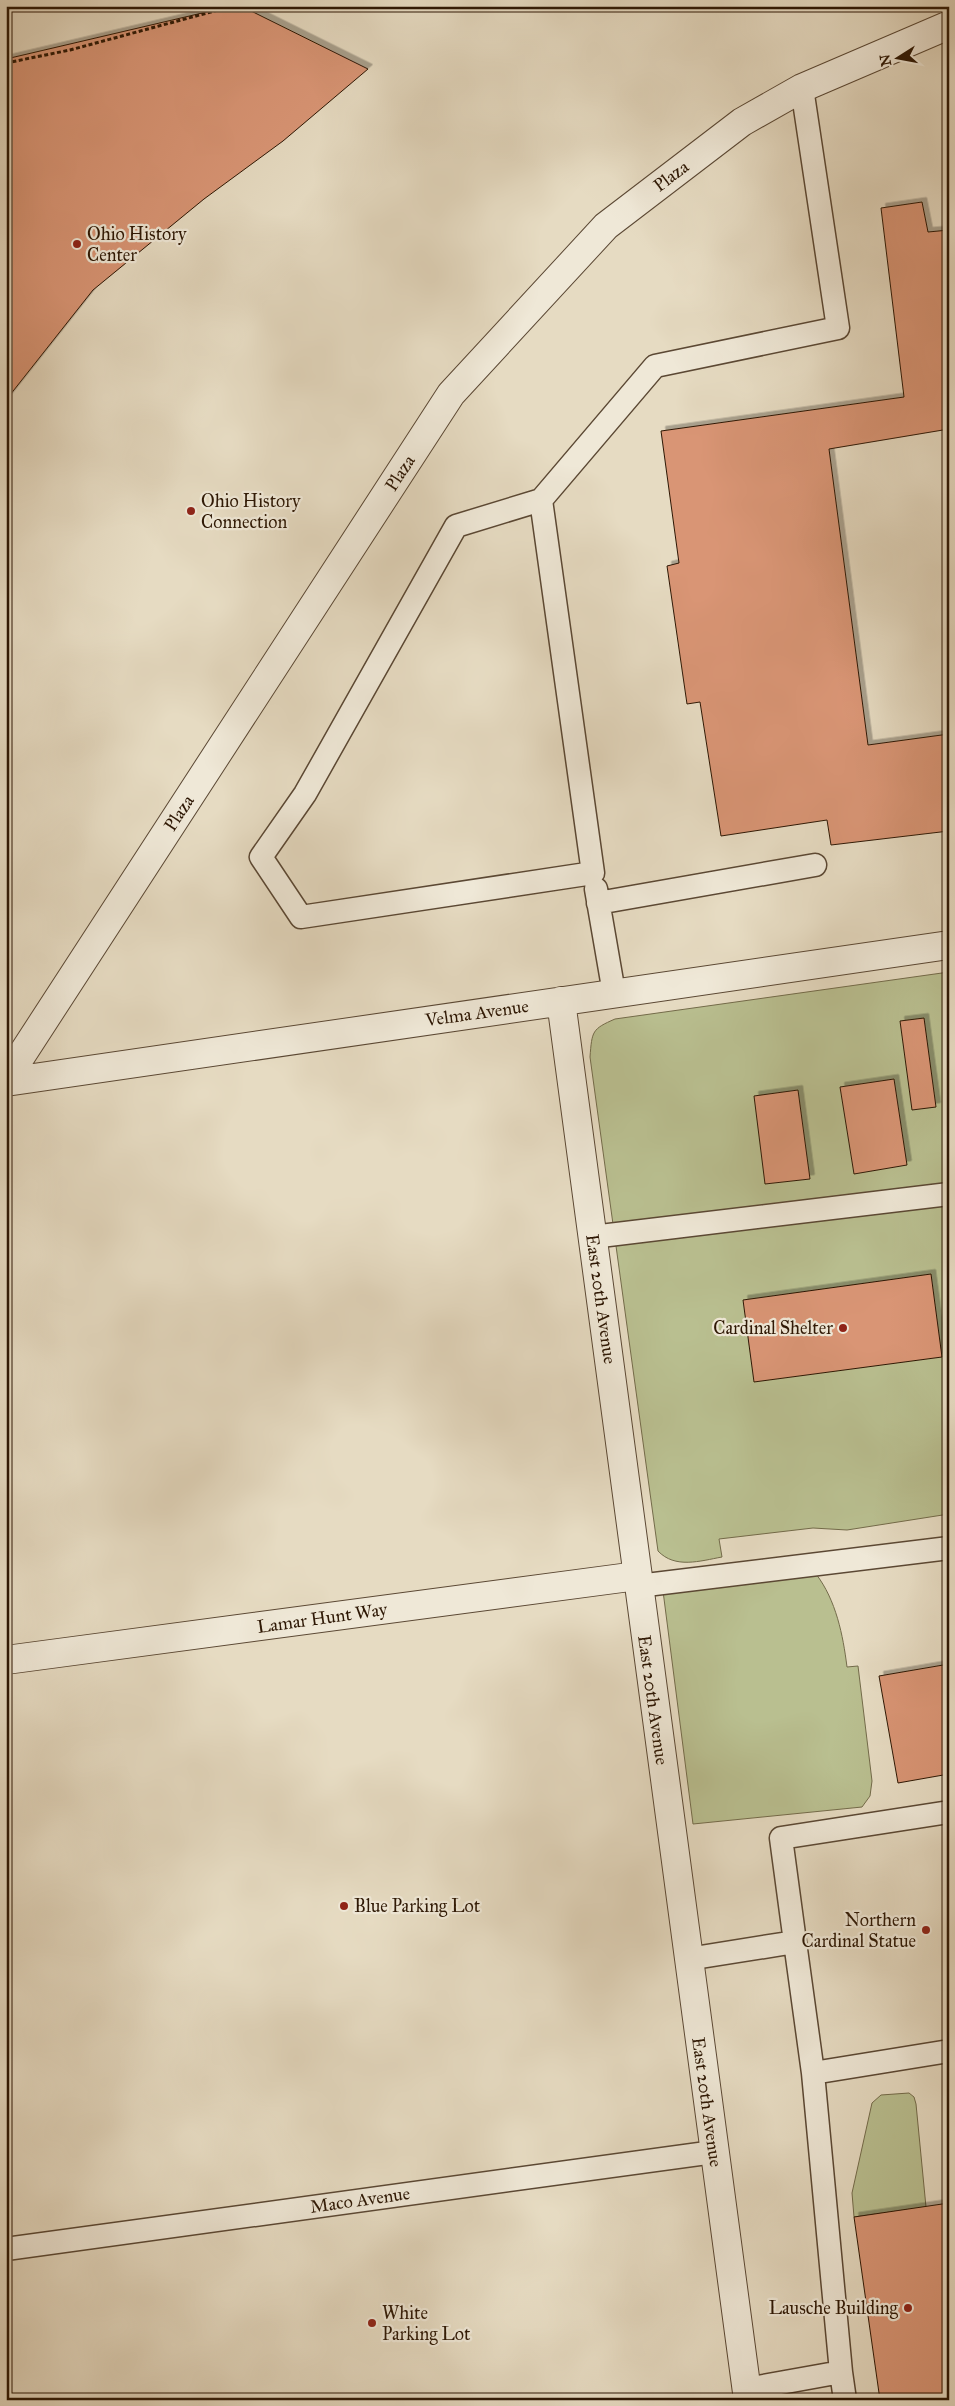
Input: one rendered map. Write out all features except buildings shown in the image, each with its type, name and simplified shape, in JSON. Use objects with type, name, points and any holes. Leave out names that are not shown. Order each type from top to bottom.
[{"type":"street","name":"Plaza","points":[[6,1081],[451,394],[606,226],[742,122],[802,88],[949,25]]},
{"type":"street","name":"Velma Avenue","points":[[6,1081],[949,945]]},
{"type":"street","name":"East 20th Avenue","points":[[561,1001],[748,2395]]},
{"type":"street","name":"Lamar Hunt Way","points":[[6,1660],[638,1581]]},
{"type":"lane","points":[[593,873],[301,917],[261,857],[306,794],[456,526],[541,500],[655,366],[838,328],[802,88]]},
{"type":"lane","points":[[541,500],[593,873],[614,993]]},
{"type":"lane","points":[[598,903],[815,866]]},
{"type":"lane","points":[[592,1237],[949,1194]]},
{"type":"lane","points":[[638,1581],[949,1548]]},
{"type":"lane","points":[[845,2400],[813,2072],[781,1838],[949,1812]]},
{"type":"lane","points":[[688,1959],[795,1942]]},
{"type":"lane","points":[[813,2072],[949,2051]]},
{"type":"lane","name":"Maco Avenue","points":[[6,2249],[714,2152]]},
{"type":"lane","points":[[748,2395],[841,2372]]},
{"type":"path","points":[[6,63],[70,50],[233,6]]},
{"type":"green space","points":[[949,972],[949,1514],[847,1530],[813,1528],[719,1539],[722,1557],[697,1562],[680,1562],[665,1557],[658,1551],[590,1057],[593,1036],[598,1029],[615,1019]]},
{"type":"green space","points":[[816,1574],[829,1595],[838,1618],[847,1667],[858,1666],[872,1781],[870,1796],[862,1807],[693,1824],[663,1591]]},
{"type":"green space","points":[[909,2093],[914,2097],[916,2104],[926,2207],[854,2217],[852,2193],[872,2103],[881,2095]]},
{"type":"place","name":"Ohio History Center","points":[[77,244]]},
{"type":"place","name":"Ohio History Connection","points":[[191,511]]},
{"type":"place","name":"Cardinal Shelter","points":[[843,1328]]},
{"type":"place","name":"Blue Parking Lot","points":[[344,1906]]},
{"type":"place","name":"Northern Cardinal Statue","points":[[926,1930]]},
{"type":"place","name":"Lausche Building","points":[[908,2308]]},
{"type":"place","name":"White Parking Lot","points":[[372,2323]]}]
